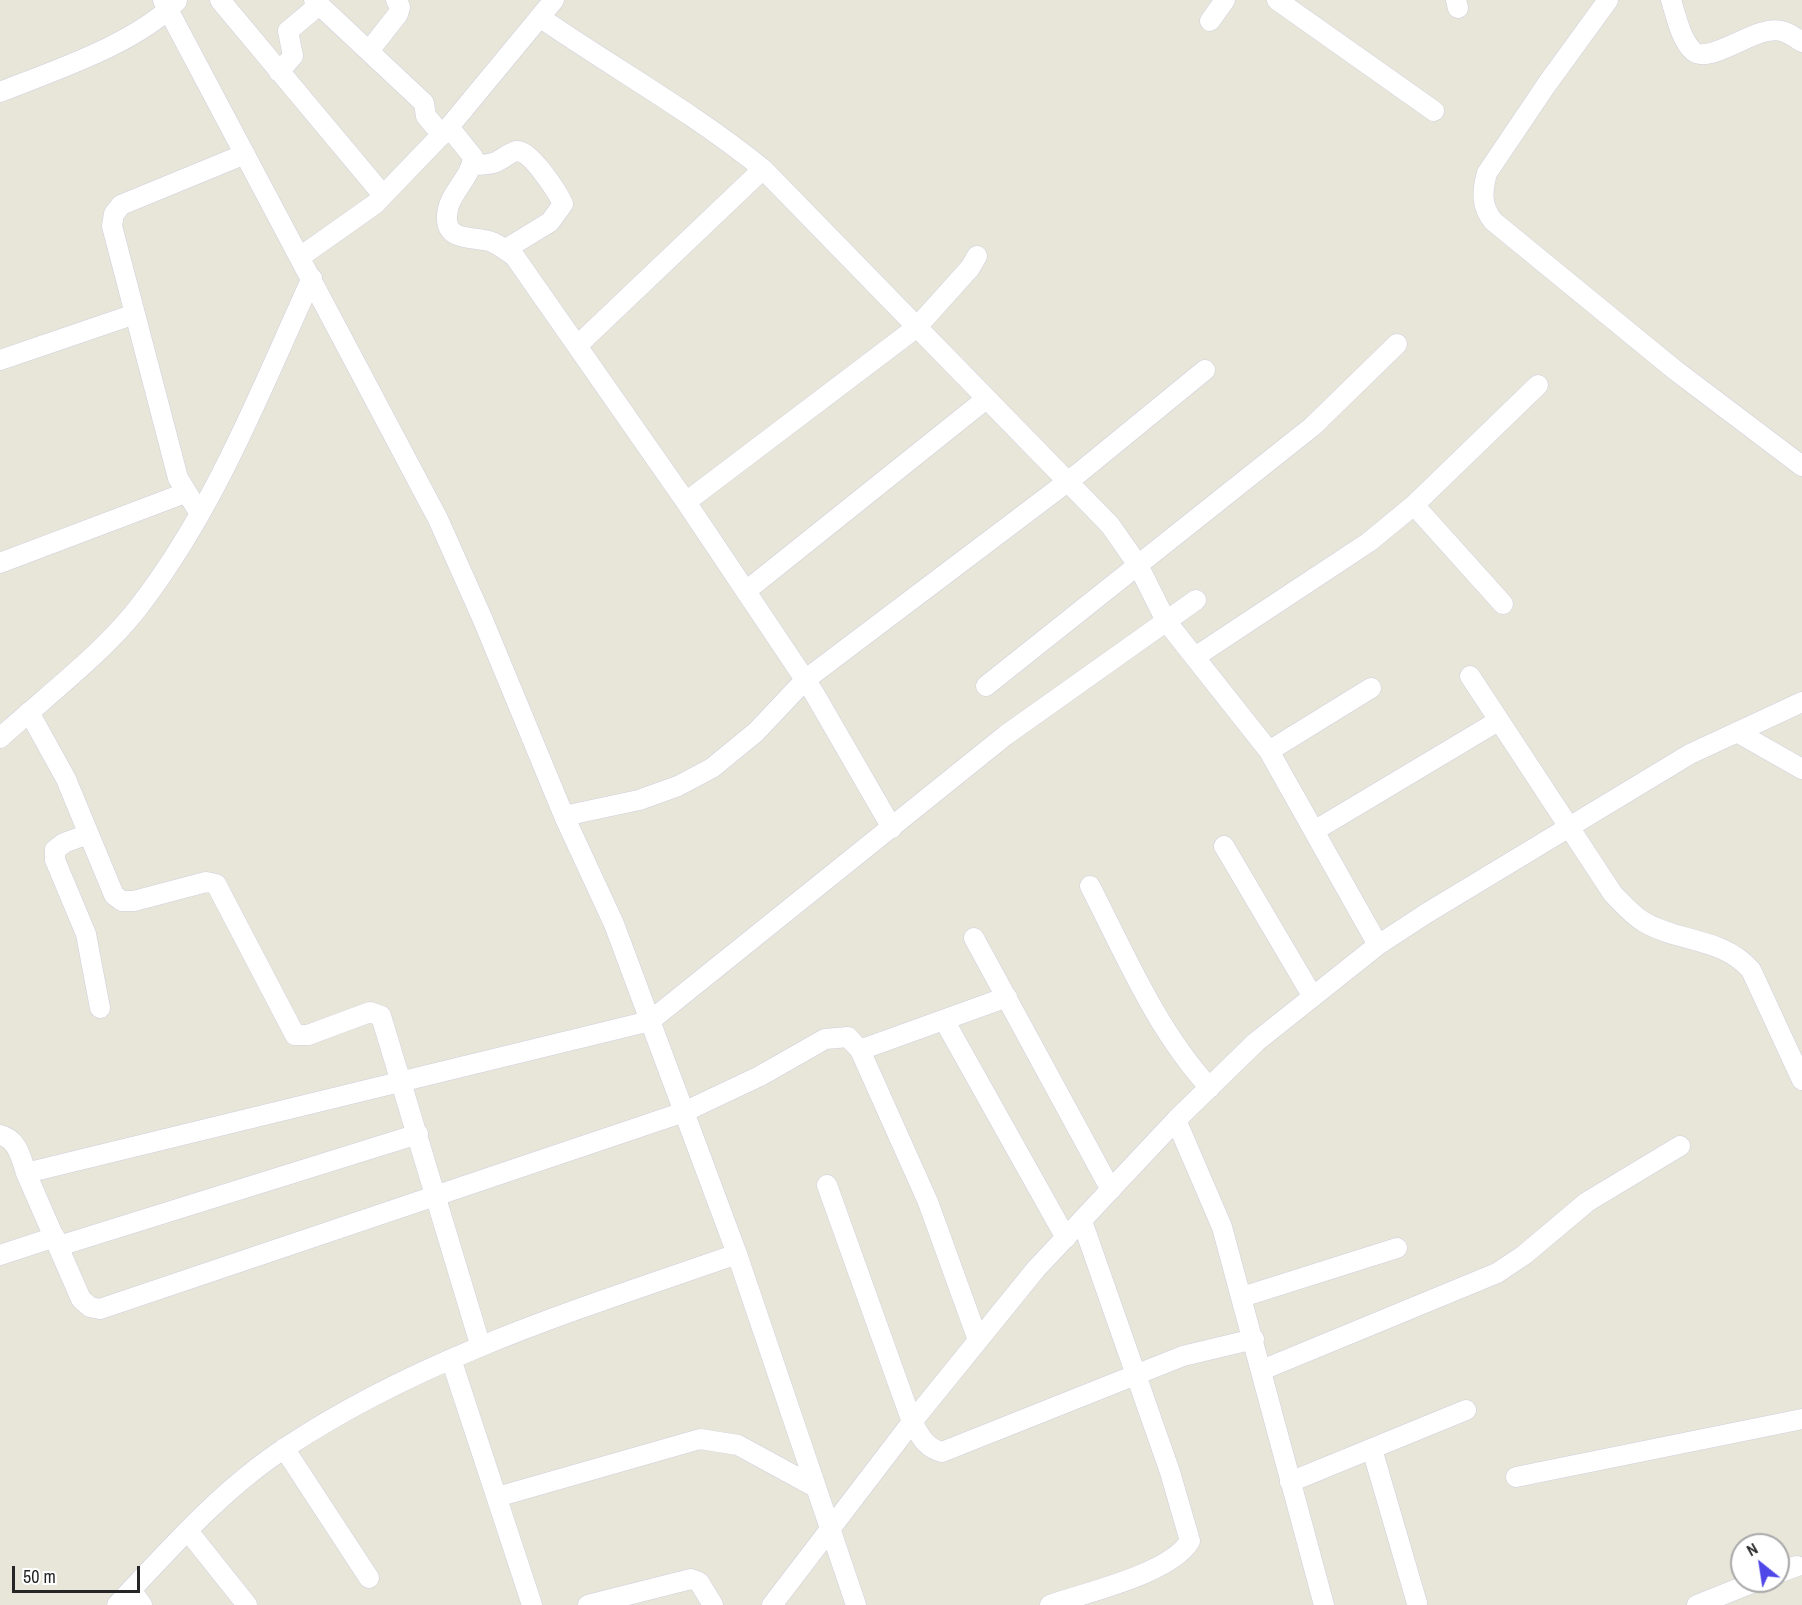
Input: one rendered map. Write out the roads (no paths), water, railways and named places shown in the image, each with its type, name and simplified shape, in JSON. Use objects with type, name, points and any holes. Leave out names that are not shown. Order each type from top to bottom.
[{"type":"street","points":[[220,0],[383,195]]},
{"type":"street","points":[[369,51],[399,14],[400,7],[396,0]]},
{"type":"street","points":[[300,257],[383,195],[445,131],[555,0]]},
{"type":"street","points":[[1210,21],[1226,0]]},
{"type":"street","points":[[1277,0],[1434,111]]},
{"type":"street","points":[[1608,0],[1547,84],[1487,173],[1483,190],[1485,207],[1493,221],[1657,356],[1802,466]]},
{"type":"street","points":[[1671,0],[1684,37],[1691,50],[1698,55],[1712,54],[1768,30],[1781,30],[1802,42]]},
{"type":"street","points":[[279,72],[293,56],[288,31],[316,2],[424,103],[426,116],[468,148],[473,157],[472,165],[452,197],[446,214],[447,226],[453,233],[462,237],[477,238],[506,249],[515,257],[686,502],[805,680],[892,828]]},
{"type":"street","points":[[0,92],[107,48],[170,3],[245,154],[438,519],[483,620],[564,816],[614,924],[737,1254],[856,1605]]},
{"type":"street","points":[[542,18],[613,68],[723,136],[763,169],[1110,525],[1138,565],[1166,621],[1269,751],[1378,945]]},
{"type":"street","points":[[472,165],[497,162],[516,151],[522,151],[544,175],[563,204],[550,222],[506,249]]},
{"type":"street","points":[[200,514],[185,493],[178,478],[112,226],[114,214],[121,205],[138,196],[245,154]]},
{"type":"street","points":[[576,346],[763,169]]},
{"type":"street","points":[[686,502],[917,327],[977,256]]},
{"type":"street","points":[[0,738],[117,632],[141,605],[200,514],[243,429],[312,278]]},
{"type":"street","points":[[0,360],[135,314]]},
{"type":"street","points":[[986,686],[1313,426],[1397,344]]},
{"type":"street","points":[[564,816],[639,800],[678,786],[712,768],[756,732],[805,680],[1067,481],[1205,370]]},
{"type":"street","points":[[1195,657],[1369,542],[1414,505],[1538,385]]},
{"type":"street","points":[[746,591],[986,399]]},
{"type":"street","points":[[0,563],[185,493]]},
{"type":"street","points":[[1414,505],[1503,604]]},
{"type":"street","points":[[26,1173],[650,1021],[1006,735],[1196,600]]},
{"type":"street","points":[[1470,676],[1613,894],[1643,921],[1672,934],[1725,948],[1740,958],[1751,970],[1802,1080]]},
{"type":"street","points":[[1269,751],[1371,688]]},
{"type":"street","points":[[772,1605],[912,1422],[1036,1269],[1176,1120],[1256,1042],[1378,945],[1690,753],[1802,702]]},
{"type":"street","points":[[29,712],[66,778],[106,881],[114,895],[122,901],[134,902],[206,882],[216,884],[295,1035],[308,1035],[370,1012],[381,1016],[480,1344]]},
{"type":"street","points":[[1314,831],[1498,721]]},
{"type":"street","points":[[1737,732],[1802,769]]},
{"type":"street","points":[[88,834],[64,843],[56,850],[55,860],[86,934],[100,1008]]},
{"type":"street","points":[[1224,846],[1313,997]]},
{"type":"street","points":[[1090,886],[1126,959],[1189,1065],[1210,1088]]},
{"type":"street","points":[[974,938],[1111,1190]]},
{"type":"street","points":[[860,1050],[1007,997]]},
{"type":"street","points":[[944,1020],[1066,1238]]},
{"type":"street","points":[[0,1135],[11,1139],[18,1148],[26,1173],[81,1299],[90,1307],[100,1309],[684,1112],[760,1076],[825,1039],[848,1037],[860,1050],[928,1202],[978,1340]]},
{"type":"street","points":[[1176,1120],[1222,1227],[1324,1605]]},
{"type":"street","points":[[0,1255],[57,1242],[418,1134]]},
{"type":"street","points":[[1262,1370],[1497,1273],[1524,1255],[1587,1202],[1680,1146]]},
{"type":"street","points":[[827,1185],[912,1422],[926,1444],[942,1452],[1183,1356],[1254,1339]]},
{"type":"street","points":[[1050,1605],[1152,1570],[1184,1551],[1190,1541],[1170,1472],[1082,1221]]},
{"type":"street","points":[[1242,1297],[1397,1248]]},
{"type":"street","points":[[117,1605],[136,1598],[188,1531],[284,1448],[375,1393],[480,1344],[737,1254]]},
{"type":"street","points":[[451,1359],[532,1605]]},
{"type":"street","points":[[1290,1482],[1466,1410]]},
{"type":"street","points":[[1516,1477],[1802,1419]]},
{"type":"street","points":[[496,1497],[700,1439],[738,1445],[815,1487]]},
{"type":"street","points":[[284,1448],[369,1578]]},
{"type":"street","points":[[1372,1449],[1418,1603]]},
{"type":"street","points":[[188,1531],[247,1605]]},
{"type":"street","points":[[1790,1569],[1797,1566]]},
{"type":"street","points":[[588,1605],[690,1579],[699,1582],[713,1605]]},
{"type":"street","points":[[1697,1605],[1730,1592]]}]
